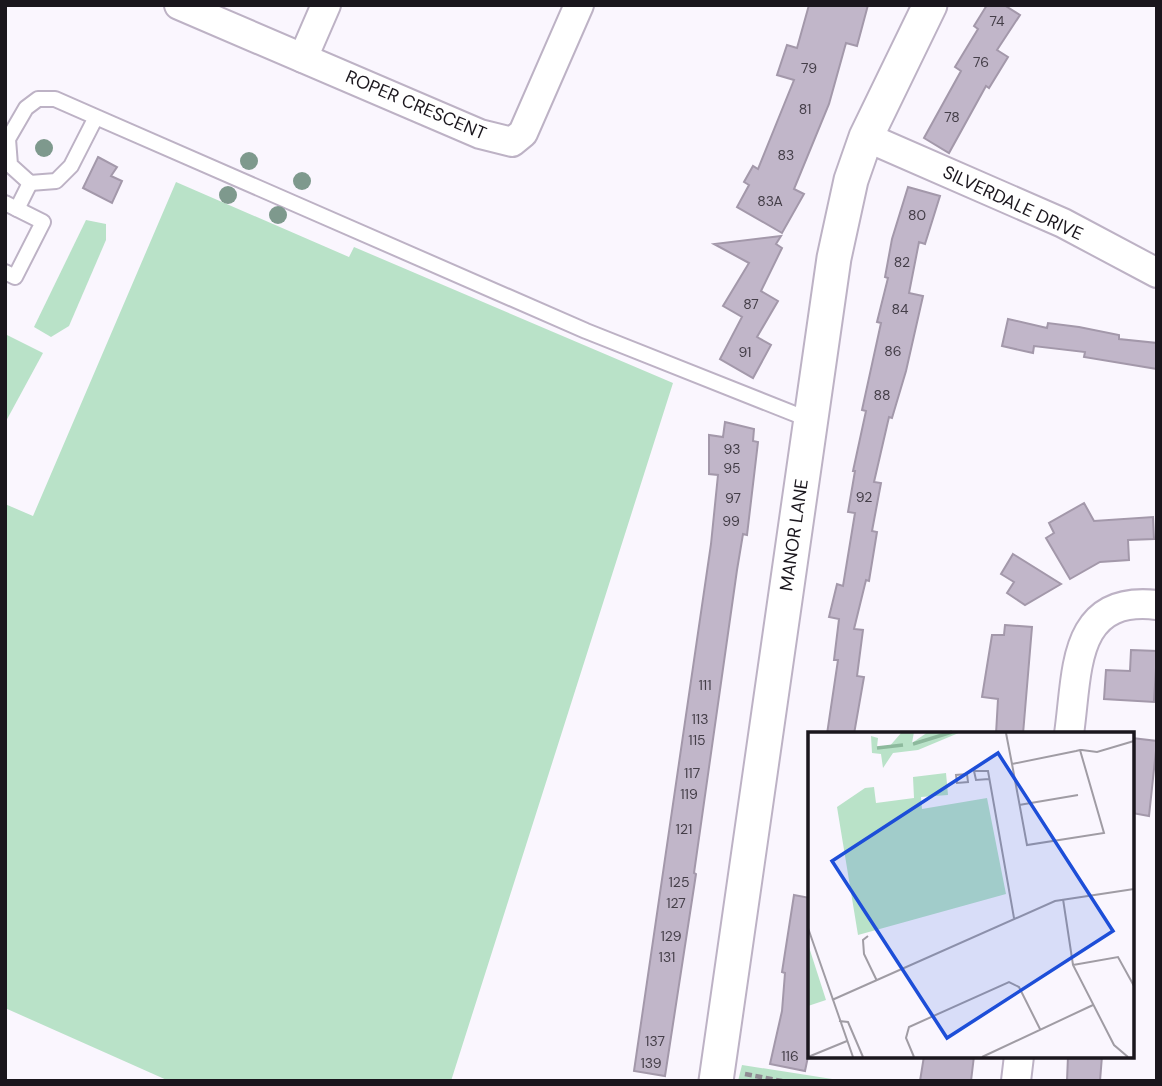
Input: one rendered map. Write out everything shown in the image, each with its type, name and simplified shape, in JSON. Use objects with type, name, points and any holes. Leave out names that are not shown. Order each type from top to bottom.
[{"type":"street","name":"ROPER CRESCENT","points":[[179,5],[480,134],[512,142],[523,133],[579,5]]},
{"type":"street","points":[[303,58],[326,5]]},
{"type":"street","name":"MANOR LANE","points":[[717,1075],[834,258],[851,180],[866,137],[930,5]]},
{"type":"street","name":"SILVERDALE DRIVE","points":[[866,137],[1063,223],[1157,273]]},
{"type":"street","points":[[1069,732],[1082,649],[1088,630],[1101,614],[1121,605],[1157,605]]},
{"type":"street","points":[[1016,1081],[1019,1058]]},
{"type":"lane","points":[[96,117],[71,166],[56,181],[30,183],[10,166],[8,139],[26,108],[38,99],[55,99],[586,331],[810,420]]},
{"type":"lane","points":[[5,272],[15,277],[43,222],[11,206],[30,183]]},
{"type":"path","points":[[717,1075],[782,1081]]},
{"type":"green space","points":[[176,182],[349,257],[354,247],[673,383],[451,1081],[169,1081],[5,1008],[5,504],[33,516]]},
{"type":"green space","points":[[86,220],[106,224],[106,240],[69,326],[51,337],[34,327]]},
{"type":"green space","points":[[5,334],[43,353],[5,423]]},
{"type":"green space","points":[[742,1065],[845,1081],[738,1081]]},
{"type":"building","points":[[809,5],[868,5],[857,46],[846,43],[829,104],[794,189],[804,194],[782,233],[737,207],[749,185],[744,182],[753,166],[758,169],[794,80],[777,75],[787,45],[797,48]]},
{"type":"building","points":[[987,5],[1004,5],[1020,15],[997,50],[1008,57],[989,88],[986,86],[949,153],[924,138],[961,71],[955,67],[978,29],[974,26]]},
{"type":"building","points":[[98,157],[117,167],[111,176],[122,181],[112,203],[83,188]]},
{"type":"building","points":[[908,187],[940,196],[925,244],[919,242],[909,293],[923,296],[906,371],[892,418],[889,417],[874,482],[881,483],[872,531],[877,532],[869,581],[866,580],[854,629],[863,630],[857,676],[864,677],[854,732],[827,732],[838,660],[834,660],[839,619],[829,617],[837,584],[843,586],[855,513],[848,512],[853,471],[866,411],[862,410],[881,323],[877,322],[888,278],[885,277],[892,239]]},
{"type":"building","points":[[781,236],[776,244],[782,248],[761,291],[778,301],[757,337],[771,345],[753,378],[720,359],[742,317],[723,306],[749,263],[714,244]]},
{"type":"building","points":[[1008,319],[1047,328],[1048,323],[1079,327],[1119,335],[1119,339],[1157,343],[1157,369],[1084,357],[1085,352],[1034,346],[1033,353],[1002,346]]},
{"type":"building","points":[[725,422],[754,429],[753,441],[758,442],[747,535],[743,534],[737,570],[694,873],[696,874],[665,1076],[634,1071],[711,544],[718,475],[709,474],[709,435],[723,437]]},
{"type":"building","points":[[1084,503],[1094,521],[1153,517],[1154,539],[1128,540],[1129,560],[1100,562],[1070,579],[1046,538],[1054,533],[1049,523]]},
{"type":"building","points":[[1013,554],[1061,584],[1025,605],[1007,593],[1014,582],[1001,574]]},
{"type":"building","points":[[1005,625],[1032,627],[1023,732],[996,732],[998,699],[982,697],[992,635],[1004,635]]},
{"type":"building","points":[[1131,650],[1157,651],[1154,702],[1104,699],[1106,670],[1130,671]]},
{"type":"building","points":[[1134,738],[1157,741],[1149,816],[1134,813]]},
{"type":"building","points":[[794,895],[808,898],[808,1057],[805,1071],[770,1064],[782,1011],[785,973],[782,972]]},
{"type":"building","points":[[924,1058],[974,1058],[971,1081],[920,1081]]},
{"type":"building","points":[[1068,1058],[1102,1058],[1100,1081],[1067,1081]]}]
